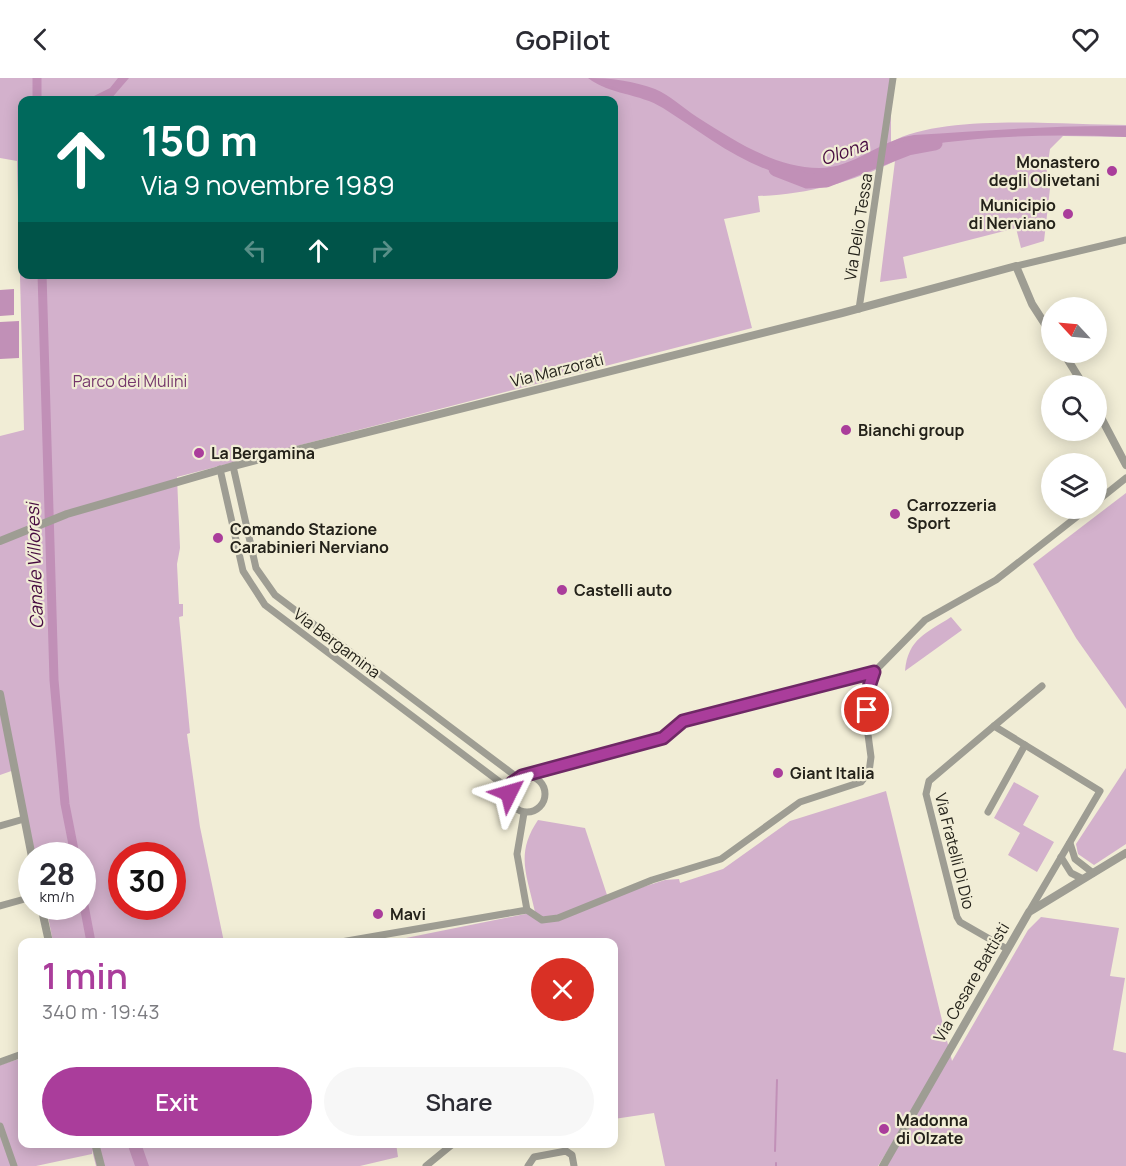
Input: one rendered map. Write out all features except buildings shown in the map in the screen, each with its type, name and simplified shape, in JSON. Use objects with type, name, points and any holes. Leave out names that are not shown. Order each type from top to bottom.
[{"type":"street","name":"Via Delio Tessa","points":[[859,309],[893,78]]},
{"type":"street","name":"Via Marzorati","points":[[0,541],[67,514],[220,469],[1126,240]]},
{"type":"street","points":[[1016,266],[1041,317]]},
{"type":"street","points":[[1107,429],[1126,465]]},
{"type":"street","name":"Via Bergamina","points":[[233,466],[256,568],[275,595],[518,778]]},
{"type":"street","name":"Via Bergamina","points":[[220,469],[243,572],[265,605],[509,789]]},
{"type":"street","points":[[1107,493],[1126,478]]},
{"type":"street","points":[[364,938],[527,910],[542,920],[558,918],[652,880],[722,859],[800,802],[861,782],[869,772],[871,758],[867,727],[867,693],[874,672],[925,620],[996,580],[1074,519]]},
{"type":"street","points":[[529,776],[541,782],[546,797],[536,811],[524,813],[512,805],[509,789],[518,778],[663,738],[683,721],[874,672]]},
{"type":"street","name":"Via Fratelli Di Dio","points":[[1007,949],[960,922],[957,917],[926,794],[928,780],[1042,686]]},
{"type":"street","points":[[0,694],[29,842]]},
{"type":"street","points":[[994,726],[1100,791],[1029,912]]},
{"type":"street","points":[[988,812],[1025,745]]},
{"type":"street","points":[[524,813],[518,854],[527,910]]},
{"type":"street","points":[[0,826],[24,819]]},
{"type":"street","points":[[1070,843],[1075,860],[1093,873]]},
{"type":"street","name":"Via Cesare Battisti","points":[[882,1166],[1029,912],[1126,853]]},
{"type":"street","points":[[1061,857],[1071,873],[1083,879]]},
{"type":"street","points":[[0,906],[18,901]]},
{"type":"street","points":[[44,920],[48,938]]},
{"type":"street","points":[[0,1062],[18,1055]]},
{"type":"street","points":[[0,1126],[14,1166]]},
{"type":"street","points":[[96,1148],[101,1166]]},
{"type":"street","points":[[426,1166],[447,1148]]},
{"type":"street","points":[[528,1166],[534,1157],[566,1151],[572,1155],[574,1166]]},
{"type":"green space","name":"Parco dei Mulini","points":[[0,78],[891,78],[891,142],[914,133],[972,124],[1126,125],[1126,137],[1063,136],[1050,149],[1046,176],[1051,180],[1044,241],[1021,248],[1016,228],[903,257],[907,278],[880,282],[895,161],[828,186],[793,193],[758,196],[760,212],[724,219],[752,328],[177,477],[180,548],[177,564],[179,604],[183,604],[183,616],[179,617],[190,733],[187,734],[200,827],[223,938],[52,938],[49,920],[96,920],[96,842],[32,842],[17,769],[0,775],[0,436],[24,430],[20,279],[618,279],[618,96],[18,96],[18,199],[17,161],[0,158]]},
{"type":"green space","points":[[1126,493],[1126,709],[1076,638],[1033,564],[1092,519],[1107,519],[1107,508]]},
{"type":"green space","points":[[951,617],[962,630],[905,671],[910,651],[920,638]]},
{"type":"green space","points":[[1126,768],[1126,844],[1094,865],[1078,854],[1076,844]]},
{"type":"green space","points":[[1014,782],[1039,796],[1023,825],[1054,842],[1037,872],[1008,855],[1020,833],[994,818]]},
{"type":"green space","points":[[886,791],[952,1061],[1028,930],[1041,917],[1119,928],[1110,976],[1125,978],[1113,1050],[1126,1053],[1126,1166],[887,1166],[911,1113],[878,1166],[665,1166],[654,1113],[618,1118],[618,938],[406,938],[535,912],[526,876],[525,854],[531,832],[538,820],[585,828],[608,898],[665,880],[679,879],[680,883],[723,869],[790,821]]},
{"type":"green space","points":[[18,1059],[18,1148],[397,1148],[398,1157],[360,1166],[96,1166],[92,1150],[92,1154],[36,1166],[0,1166],[0,1065]]},
{"type":"shaded area","points":[[118,78],[129,78],[113,96],[94,96],[110,88]]},
{"type":"shaded area","points":[[588,78],[622,80],[655,89],[755,151],[803,167],[819,168],[844,164],[889,142],[914,135],[1046,127],[1126,126],[1126,137],[1042,136],[987,138],[931,144],[898,150],[845,174],[809,179],[781,174],[745,160],[654,103],[606,88]]},
{"type":"shaded area","points":[[14,289],[14,315],[0,316],[0,290]]},
{"type":"shaded area","points":[[19,321],[19,358],[0,359],[0,322]]},
{"type":"shaded area","points":[[129,1148],[143,1148],[149,1166],[135,1166]]},
{"type":"waterway","name":"Canale Villoresi","points":[[37,78],[37,96]]},
{"type":"waterway","name":"Olona","points":[[776,169],[807,181],[826,180],[908,148],[935,143]]},
{"type":"waterway","name":"Canale Villoresi","points":[[42,279],[54,680],[65,804],[72,842]]},
{"type":"waterway","name":"Canale Villoresi","points":[[87,920],[90,938]]},
{"type":"waterway","points":[[775,1151],[777,1080]]},
{"type":"place","name":"Monastero degli Olivetani","points":[[1112,171]]},
{"type":"place","name":"Municipio di Nerviano","points":[[1068,214]]},
{"type":"place","name":"Bianchi group","points":[[846,430]]},
{"type":"place","name":"La Bergamina","points":[[199,453]]},
{"type":"place","name":"Carrozzeria Sport","points":[[895,514]]},
{"type":"place","name":"Comando Stazione Carabinieri Nerviano","points":[[218,538]]},
{"type":"place","name":"Castelli auto","points":[[562,590]]},
{"type":"place","name":"Giant Italia","points":[[778,773]]},
{"type":"place","name":"Mavi","points":[[378,914]]},
{"type":"place","name":"Madonna di Olzate","points":[[884,1129]]},
{"type":"route","points":[[509,793],[512,783],[522,776],[529,776],[663,738],[683,721],[874,672],[867,693],[867,710]]}]
